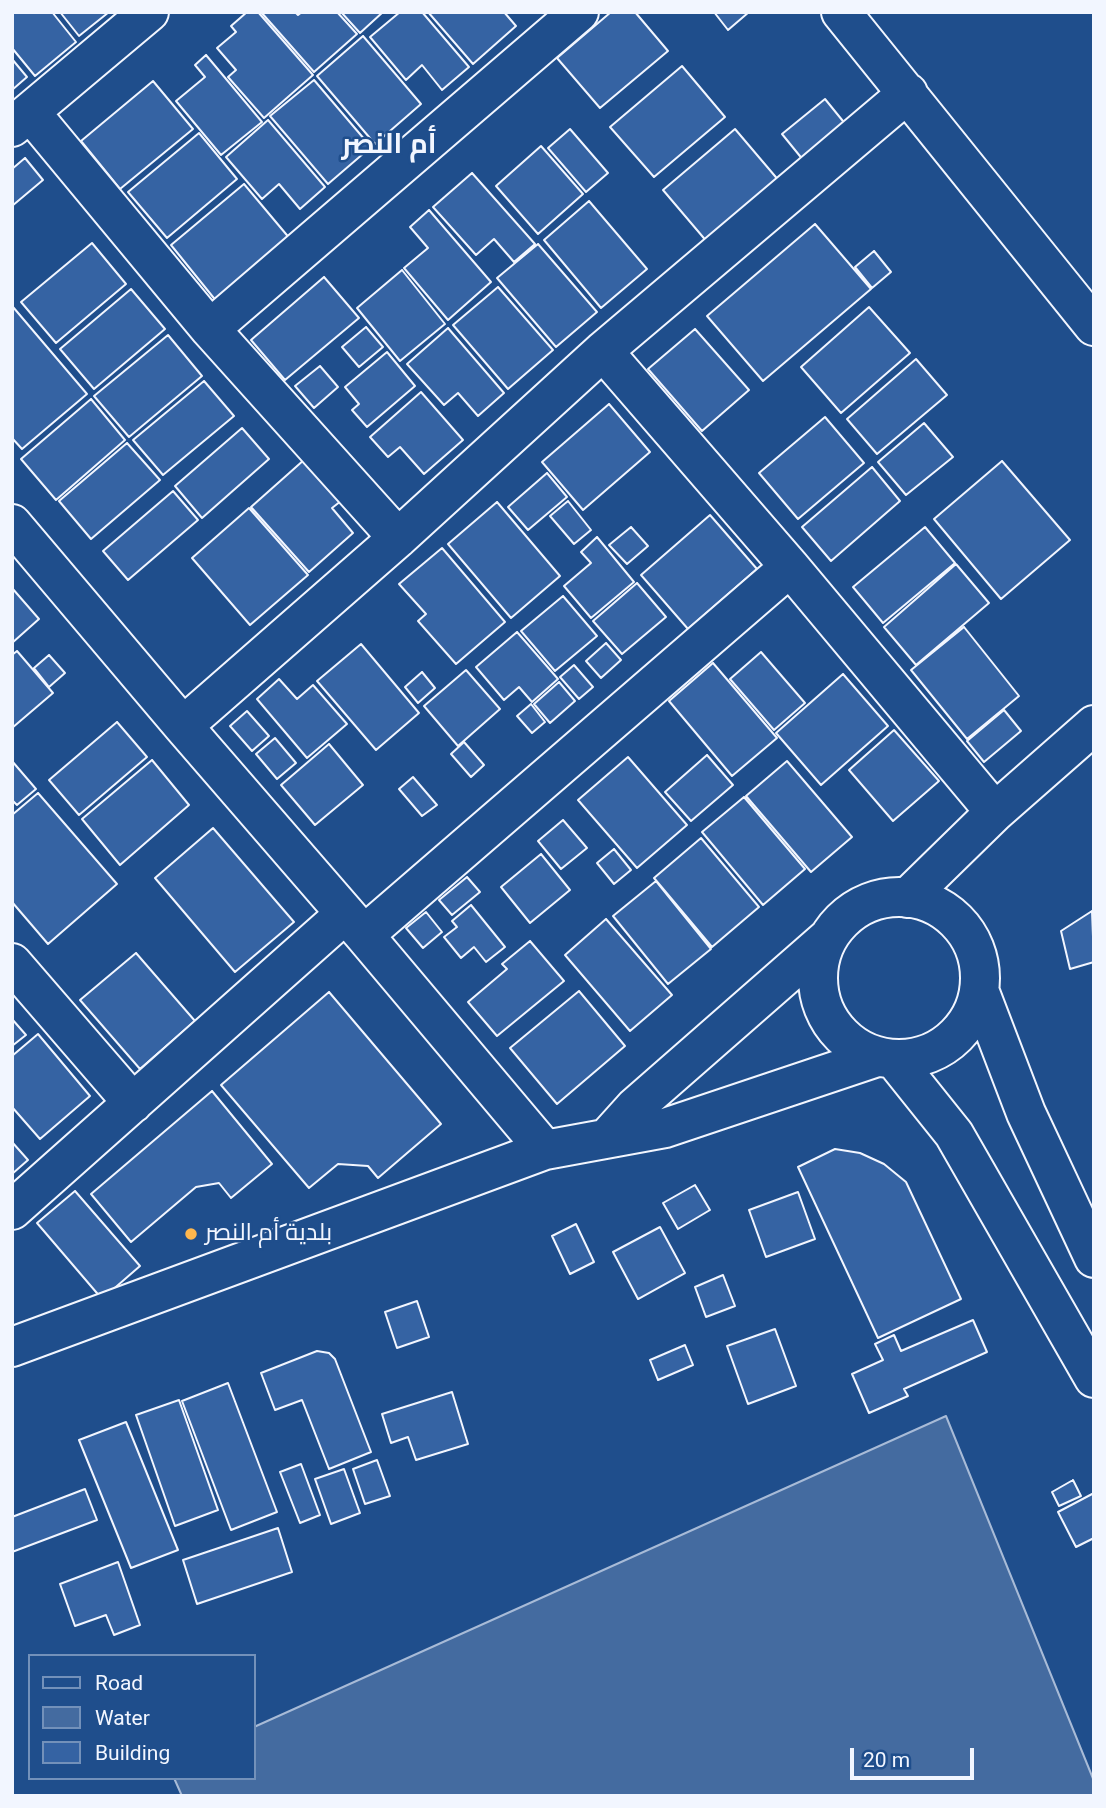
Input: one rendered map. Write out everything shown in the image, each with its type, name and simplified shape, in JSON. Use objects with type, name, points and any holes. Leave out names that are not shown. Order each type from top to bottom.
[{"type":"street","points":[[149,12],[21,119],[398,538]]},
{"type":"street","points":[[211,328],[579,12]]},
{"type":"street","points":[[841,12],[1094,326]]},
{"type":"street","points":[[183,726],[398,538],[603,351],[908,93]]},
{"type":"street","points":[[603,351],[790,567],[995,812]]},
{"type":"street","points":[[12,524],[545,1150]]},
{"type":"street","points":[[12,1210],[134,1103],[790,567]]},
{"type":"street","points":[[906,898],[995,812],[1094,726]]},
{"type":"street","points":[[608,1138],[635,1107],[828,937],[843,919],[863,905],[886,898],[906,898],[933,904],[953,918],[970,939],[979,964],[979,990],[971,1016],[955,1037],[933,1053],[907,1060],[886,1058],[855,1048],[835,1030],[822,1007],[817,984],[819,960],[828,937]]},
{"type":"street","points":[[12,963],[134,1103]]},
{"type":"street","points":[[979,990],[1026,1113],[1094,1258]]},
{"type":"street","points":[[12,1348],[545,1150],[665,1128],[886,1058]]},
{"type":"street","points":[[886,1058],[954,1134],[1094,1378]]},
{"type":"water","points":[[946,1416],[1094,1781],[1094,1796],[182,1796],[175,1780],[256,1780],[256,1726]]},
{"type":"building","points":[[12,12],[52,12],[76,42],[35,76],[12,48]]},
{"type":"building","points":[[60,12],[109,12],[79,36]]},
{"type":"building","points":[[247,12],[258,12],[313,75],[264,118],[228,77],[236,70],[217,48],[236,32],[231,26]]},
{"type":"building","points":[[261,12],[295,12],[298,15],[302,12],[337,12],[357,34],[314,72]]},
{"type":"building","points":[[341,12],[383,12],[360,33]]},
{"type":"building","points":[[400,12],[422,12],[469,67],[442,90],[422,65],[406,80],[370,37]]},
{"type":"building","points":[[428,12],[504,12],[516,26],[473,64]]},
{"type":"building","points":[[611,12],[635,12],[668,51],[600,108],[557,58]]},
{"type":"building","points":[[714,12],[749,12],[728,30]]},
{"type":"building","points":[[363,36],[421,104],[375,144],[317,76]]},
{"type":"building","points":[[206,55],[262,122],[221,155],[176,101],[205,77],[195,65]]},
{"type":"building","points":[[12,59],[27,77],[12,90]]},
{"type":"building","points":[[682,66],[725,117],[654,177],[610,127]]},
{"type":"building","points":[[314,80],[371,147],[328,184],[270,116]]},
{"type":"building","points":[[153,81],[193,129],[120,189],[81,141]]},
{"type":"building","points":[[825,99],[851,131],[808,166],[782,134]]},
{"type":"building","points":[[268,120],[325,187],[300,209],[279,184],[262,199],[226,157]]},
{"type":"building","points":[[570,129],[608,173],[586,192],[548,148]]},
{"type":"building","points":[[735,129],[780,182],[708,243],[663,190]]},
{"type":"building","points":[[199,133],[237,179],[167,238],[128,192]]},
{"type":"building","points":[[541,146],[583,194],[538,234],[496,186]]},
{"type":"building","points":[[25,158],[43,180],[12,206],[12,169]]},
{"type":"building","points":[[472,173],[535,244],[514,262],[494,239],[476,255],[433,207]]},
{"type":"building","points":[[244,184],[291,240],[217,302],[171,245]]},
{"type":"building","points":[[589,201],[647,269],[601,308],[544,240]]},
{"type":"building","points":[[429,210],[491,282],[448,320],[404,268],[428,248],[410,227]]},
{"type":"building","points":[[815,224],[871,289],[763,381],[707,316]]},
{"type":"building","points":[[92,243],[126,284],[56,343],[21,302]]},
{"type":"building","points":[[538,244],[597,312],[556,347],[497,278]]},
{"type":"building","points":[[874,251],[891,272],[872,288],[855,267]]},
{"type":"building","points":[[402,270],[445,324],[400,361],[357,308]]},
{"type":"building","points":[[324,277],[359,318],[285,380],[251,340]]},
{"type":"building","points":[[498,287],[553,350],[508,389],[453,325]]},
{"type":"building","points":[[131,289],[165,329],[94,389],[60,349]]},
{"type":"building","points":[[13,307],[87,394],[22,449],[12,438]]},
{"type":"building","points":[[869,307],[910,353],[841,413],[801,367]]},
{"type":"building","points":[[366,327],[383,347],[359,367],[342,347]]},
{"type":"building","points":[[448,328],[504,393],[478,416],[458,393],[444,405],[407,364]]},
{"type":"building","points":[[695,329],[749,390],[702,431],[648,369]]},
{"type":"building","points":[[168,335],[202,376],[129,437],[94,396]]},
{"type":"building","points":[[387,352],[415,386],[367,427],[352,410],[359,404],[345,387]]},
{"type":"building","points":[[916,359],[947,395],[877,454],[847,419]]},
{"type":"building","points":[[320,366],[338,387],[314,408],[295,386]]},
{"type":"building","points":[[204,381],[234,416],[163,475],[133,440]]},
{"type":"building","points":[[421,392],[463,440],[424,474],[400,447],[388,457],[370,437]]},
{"type":"building","points":[[91,399],[125,440],[56,500],[21,459]]},
{"type":"building","points":[[609,404],[650,452],[583,510],[542,462]]},
{"type":"building","points":[[825,417],[864,463],[798,519],[759,473]]},
{"type":"building","points":[[924,423],[953,457],[906,495],[878,462]]},
{"type":"building","points":[[242,428],[269,459],[202,518],[175,486]]},
{"type":"building","points":[[127,443],[160,480],[91,539],[59,501]]},
{"type":"building","points":[[305,459],[341,501],[332,508],[353,533],[309,572],[251,507]]},
{"type":"building","points":[[1002,461],[1070,540],[1001,599],[934,519]]},
{"type":"building","points":[[872,467],[900,501],[831,561],[802,527]]},
{"type":"building","points":[[547,473],[567,497],[528,530],[508,507]]},
{"type":"building","points":[[173,491],[198,520],[128,580],[103,551]]},
{"type":"building","points":[[568,501],[591,530],[574,544],[550,516]]},
{"type":"building","points":[[497,502],[560,576],[511,618],[448,544]]},
{"type":"building","points":[[249,508],[308,575],[250,625],[192,558]]},
{"type":"building","points":[[710,515],[757,569],[688,629],[641,575]]},
{"type":"building","points":[[631,527],[648,546],[627,564],[609,545]]},
{"type":"building","points":[[925,527],[955,563],[883,623],[853,587]]},
{"type":"building","points":[[597,537],[634,582],[591,618],[564,586],[591,563],[581,552]]},
{"type":"building","points":[[442,548],[505,622],[456,664],[418,621],[426,614],[399,584]]},
{"type":"building","points":[[956,564],[989,603],[916,665],[884,627]]},
{"type":"building","points":[[637,583],[666,617],[622,654],[593,621]]},
{"type":"building","points":[[12,588],[39,619],[12,643]]},
{"type":"building","points":[[563,596],[597,636],[555,671],[521,631]]},
{"type":"building","points":[[964,627],[1019,696],[967,739],[911,670]]},
{"type":"building","points":[[517,632],[558,679],[532,702],[519,687],[504,700],[476,667]]},
{"type":"building","points":[[606,643],[621,660],[601,678],[586,661]]},
{"type":"building","points":[[361,644],[419,713],[376,750],[317,681]]},
{"type":"building","points":[[17,651],[53,693],[12,728],[12,655]]},
{"type":"building","points":[[761,652],[805,703],[774,730],[730,679]]},
{"type":"building","points":[[49,655],[65,673],[49,687],[34,668]]},
{"type":"building","points":[[713,663],[777,738],[732,776],[669,701]]},
{"type":"building","points":[[574,665],[593,687],[579,699],[560,677]]},
{"type":"building","points":[[466,670],[500,709],[458,746],[424,706]]},
{"type":"building","points":[[422,672],[435,688],[418,703],[405,687]]},
{"type":"building","points":[[843,674],[888,726],[821,785],[776,733]]},
{"type":"building","points":[[279,679],[297,699],[313,685],[347,724],[307,758],[257,699]]},
{"type":"building","points":[[559,682],[575,701],[550,723],[534,704]]},
{"type":"building","points":[[531,704],[545,722],[532,733],[517,716]]},
{"type":"building","points":[[1004,710],[1021,731],[984,762],[967,741]]},
{"type":"building","points":[[247,711],[269,736],[252,751],[230,726]]},
{"type":"building","points":[[117,722],[147,757],[79,815],[49,780]]},
{"type":"building","points":[[894,730],[939,781],[893,821],[849,770]]},
{"type":"building","points":[[275,738],[296,763],[277,779],[256,754]]},
{"type":"building","points":[[464,742],[484,765],[471,777],[451,754]]},
{"type":"building","points":[[329,744],[363,785],[315,825],[281,785]]},
{"type":"building","points":[[707,755],[733,785],[691,821],[665,792]]},
{"type":"building","points":[[628,757],[687,825],[637,868],[578,800]]},
{"type":"building","points":[[152,760],[189,805],[120,865],[82,819]]},
{"type":"building","points":[[12,761],[36,789],[17,805],[12,800]]},
{"type":"building","points":[[787,761],[852,837],[811,872],[746,796]]},
{"type":"building","points":[[413,777],[437,805],[422,816],[399,789]]},
{"type":"building","points":[[38,793],[117,884],[48,944],[12,902],[12,815]]},
{"type":"building","points":[[744,797],[805,869],[763,905],[702,832]]},
{"type":"building","points":[[563,820],[587,848],[561,869],[538,841]]},
{"type":"building","points":[[213,828],[294,922],[235,972],[155,878]]},
{"type":"building","points":[[701,838],[759,907],[712,947],[654,878]]},
{"type":"building","points":[[614,849],[631,870],[614,884],[597,863]]},
{"type":"building","points":[[541,854],[570,890],[530,923],[501,887]]},
{"type":"building","points":[[467,877],[480,892],[452,915],[439,900]]},
{"type":"building","points":[[656,881],[711,949],[668,984],[613,916]]},
{"type":"building","points":[[471,905],[505,947],[486,962],[474,947],[461,958],[444,937],[457,927],[452,921]]},
{"type":"building","points":[[1092,911],[1094,962],[1070,969],[1061,931]]},
{"type":"building","points":[[426,912],[442,932],[423,948],[406,928]]},
{"type":"building","points":[[606,919],[672,995],[630,1031],[565,955]]},
{"type":"building","points":[[530,941],[564,981],[497,1036],[468,1002],[507,969],[502,964]]},
{"type":"building","points":[[136,953],[195,1021],[140,1069],[80,1000]]},
{"type":"building","points":[[579,991],[625,1046],[557,1104],[510,1048]]},
{"type":"building","points":[[329,992],[441,1124],[378,1178],[368,1166],[338,1164],[309,1188],[221,1085]]},
{"type":"building","points":[[12,1019],[26,1035],[12,1046]]},
{"type":"building","points":[[38,1034],[90,1096],[40,1139],[12,1107],[12,1056]]},
{"type":"building","points":[[212,1091],[272,1164],[231,1198],[219,1183],[196,1187],[131,1242],[91,1194]]},
{"type":"building","points":[[12,1142],[28,1160],[12,1174]]},
{"type":"building","points":[[835,1149],[860,1153],[884,1164],[906,1182],[961,1299],[878,1338],[798,1167]]},
{"type":"building","points":[[695,1185],[710,1210],[678,1229],[663,1203]]},
{"type":"building","points":[[75,1191],[140,1266],[102,1299],[37,1223]]},
{"type":"building","points":[[798,1192],[815,1239],[766,1257],[749,1210]]},
{"type":"building","points":[[576,1224],[594,1262],[570,1274],[552,1236]]},
{"type":"building","points":[[660,1227],[685,1273],[638,1299],[613,1252]]},
{"type":"building","points":[[723,1275],[735,1306],[706,1317],[695,1287]]},
{"type":"building","points":[[417,1301],[429,1337],[397,1348],[385,1312]]},
{"type":"building","points":[[973,1320],[987,1352],[904,1389],[908,1396],[869,1413],[852,1374],[883,1360],[875,1344],[894,1335],[901,1351]]},
{"type":"building","points":[[775,1329],[796,1386],[748,1404],[727,1346]]},
{"type":"building","points":[[685,1345],[693,1365],[658,1380],[650,1360]]},
{"type":"building","points":[[317,1351],[329,1353],[335,1359],[371,1452],[329,1469],[302,1400],[275,1410],[261,1373]]},
{"type":"building","points":[[228,1383],[277,1512],[231,1530],[182,1401]]},
{"type":"building","points":[[452,1392],[468,1444],[416,1460],[408,1437],[391,1443],[382,1414]]},
{"type":"building","points":[[179,1400],[218,1510],[175,1526],[136,1415]]},
{"type":"building","points":[[126,1422],[178,1550],[131,1568],[79,1440]]},
{"type":"building","points":[[377,1460],[390,1496],[365,1504],[353,1469]]},
{"type":"building","points":[[301,1464],[320,1515],[300,1523],[280,1472]]},
{"type":"building","points":[[344,1469],[360,1513],[331,1524],[315,1479]]},
{"type":"building","points":[[1073,1480],[1081,1496],[1059,1506],[1052,1492]]},
{"type":"building","points":[[85,1489],[97,1520],[12,1552],[12,1517]]},
{"type":"building","points":[[1094,1493],[1094,1538],[1076,1547],[1058,1512]]},
{"type":"building","points":[[278,1528],[292,1572],[197,1604],[183,1560]]},
{"type":"building","points":[[118,1562],[140,1625],[114,1635],[106,1615],[75,1626],[60,1584]]},
{"type":"place","name":"بلدية أم النصر","points":[[191,1234]]},
{"type":"district","name":"أم النصر","points":[[389,146]]}]
